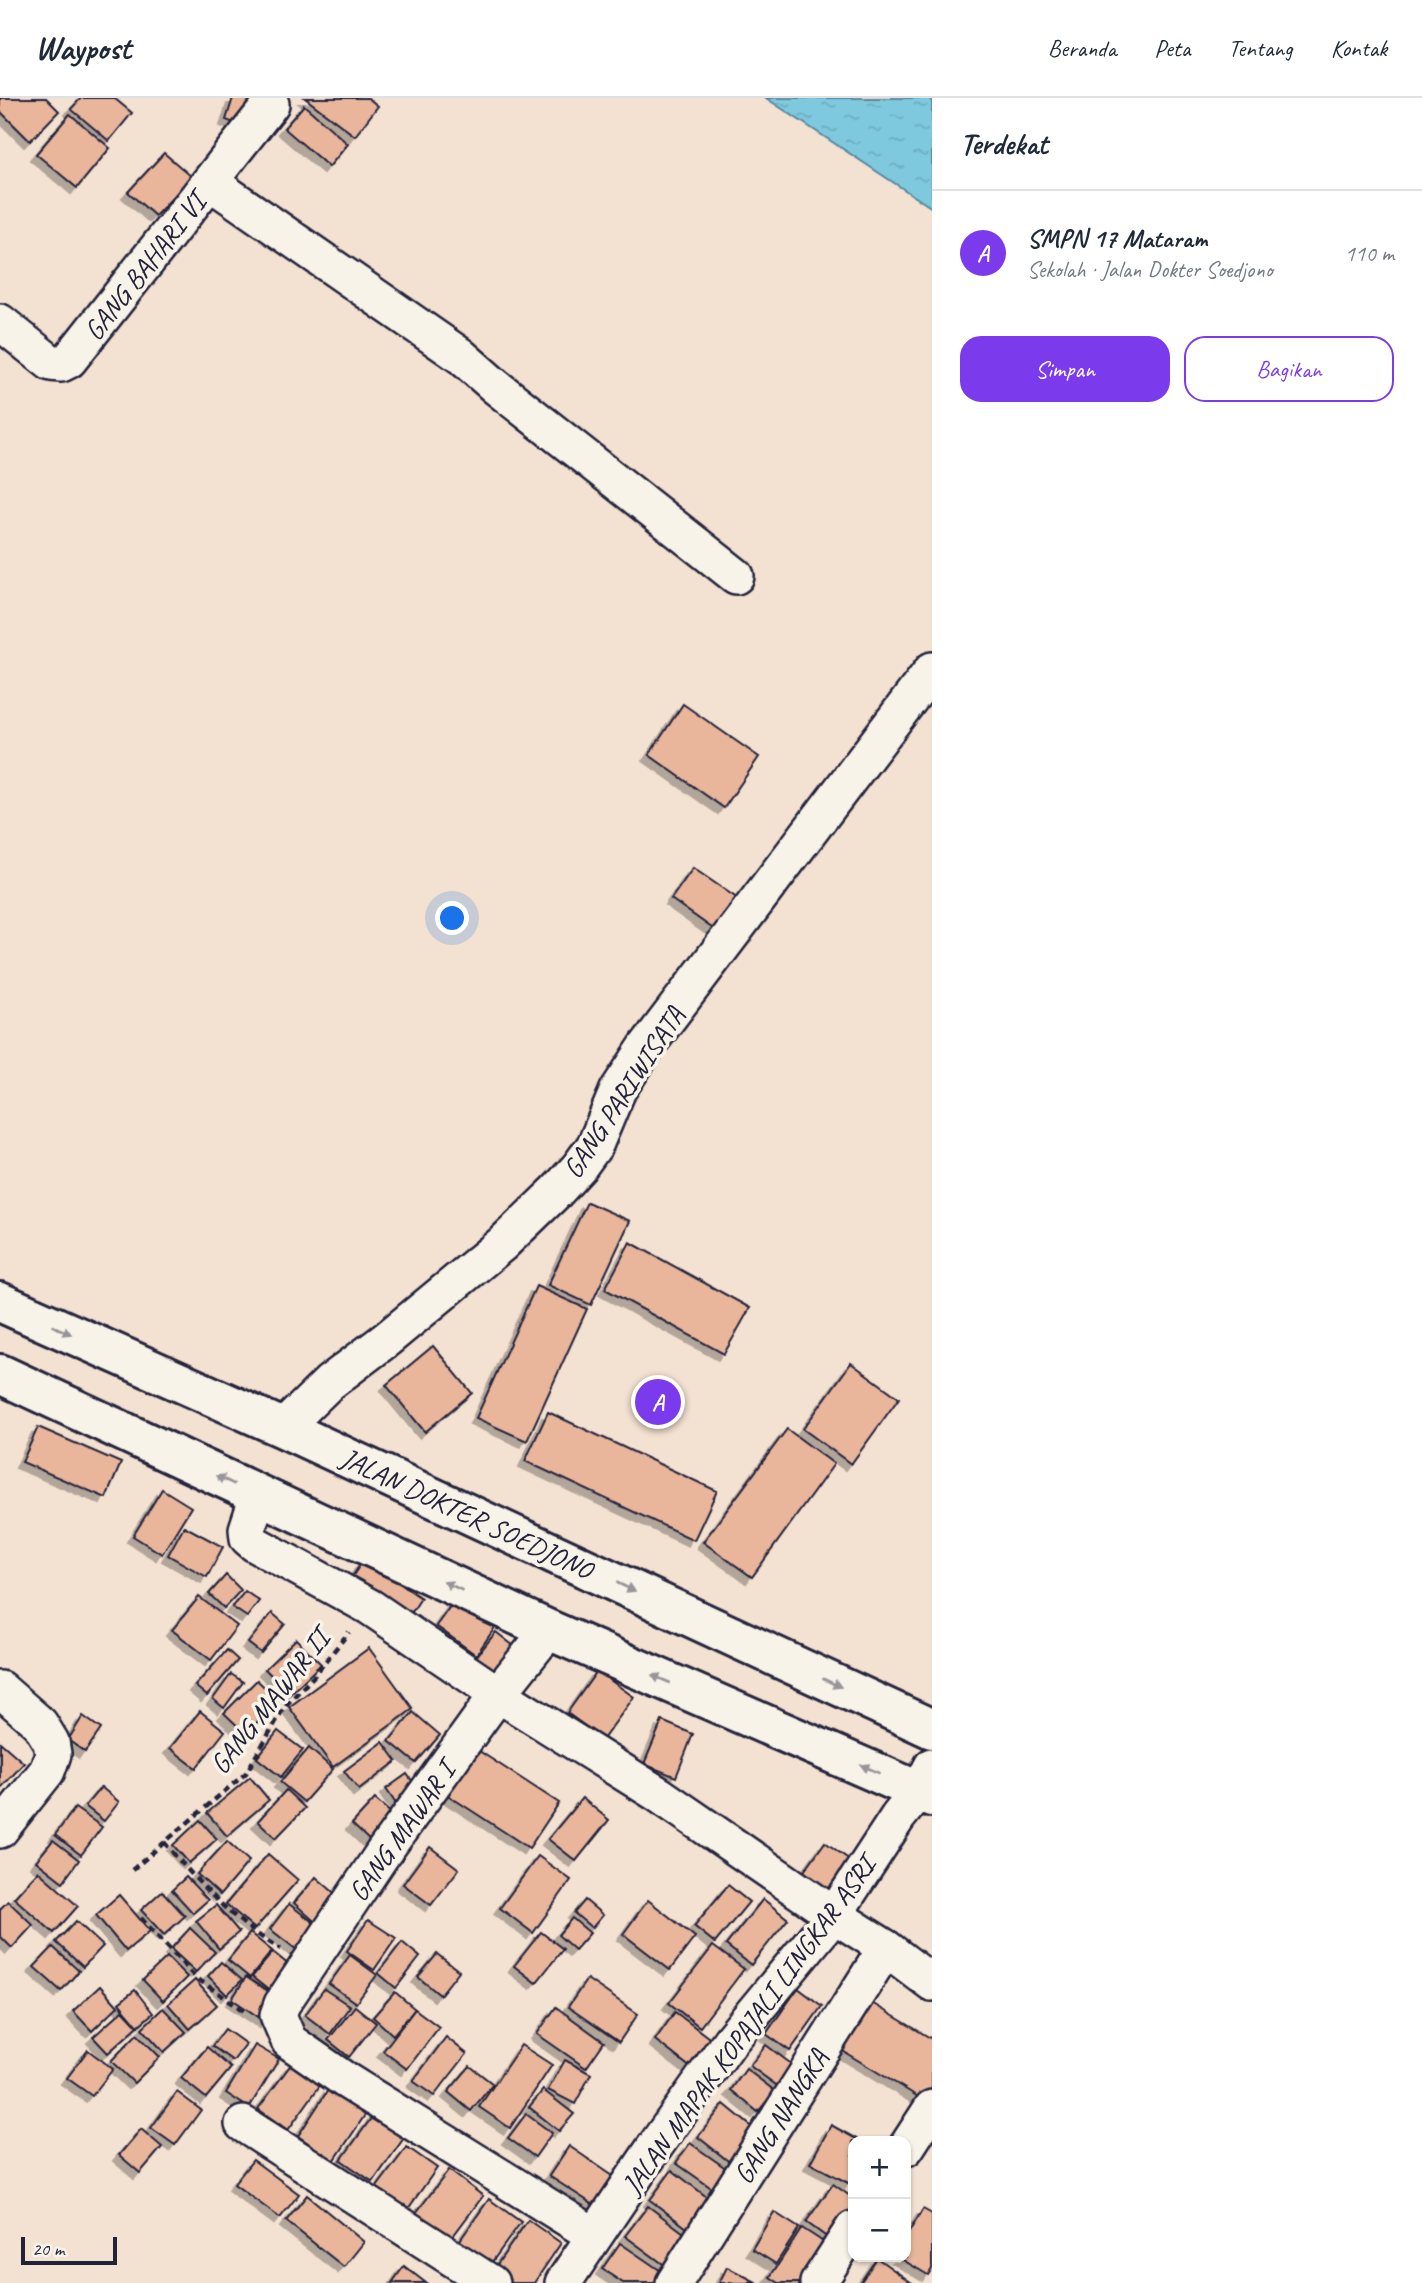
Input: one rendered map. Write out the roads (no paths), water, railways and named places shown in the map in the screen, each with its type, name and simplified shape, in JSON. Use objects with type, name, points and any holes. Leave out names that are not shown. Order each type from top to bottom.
[{"type":"highway","name":"JALAN DOKTER SOEDJONO","points":[[0,1302],[283,1428],[932,1729]]},
{"type":"highway","points":[[0,1374],[549,1630],[928,1785]]},
{"type":"street","name":"GANG BAHARI VI","points":[[0,322],[51,363],[61,365],[69,360],[271,104]]},
{"type":"street","points":[[210,182],[461,356],[495,386],[736,576]]},
{"type":"street","name":"GANG PARIWISATA","points":[[283,1428],[329,1383],[502,1244],[579,1167],[599,1137],[618,1090],[647,1046],[932,670]]},
{"type":"street","points":[[258,1496],[247,1529],[248,1538],[370,1607],[498,1694],[658,1794],[886,1948],[932,1983]]},
{"type":"street","name":"GANG MAWAR I","points":[[549,1630],[498,1694],[383,1853],[278,2015],[289,2041],[345,2080],[594,2235]]},
{"type":"street","points":[[0,1689],[40,1724],[51,1742],[53,1754],[47,1771],[0,1830]]},
{"type":"street","name":"JALAN MAPAK KOPAJALI LINGKAR ASRI","points":[[563,2283],[730,2041],[834,1915],[898,1817],[928,1785]]},
{"type":"street","name":"GANG NANGKA","points":[[674,2283],[886,1948]]},
{"type":"street","points":[[911,2140],[932,2108]]},
{"type":"street","points":[[243,2124],[491,2283]]},
{"type":"street","points":[[818,2283],[848,2237]]},
{"type":"water","points":[[766,98],[932,98],[932,208]]},
{"type":"place","name":"SMPN 17 Mataram","points":[[658,1402]]}]
